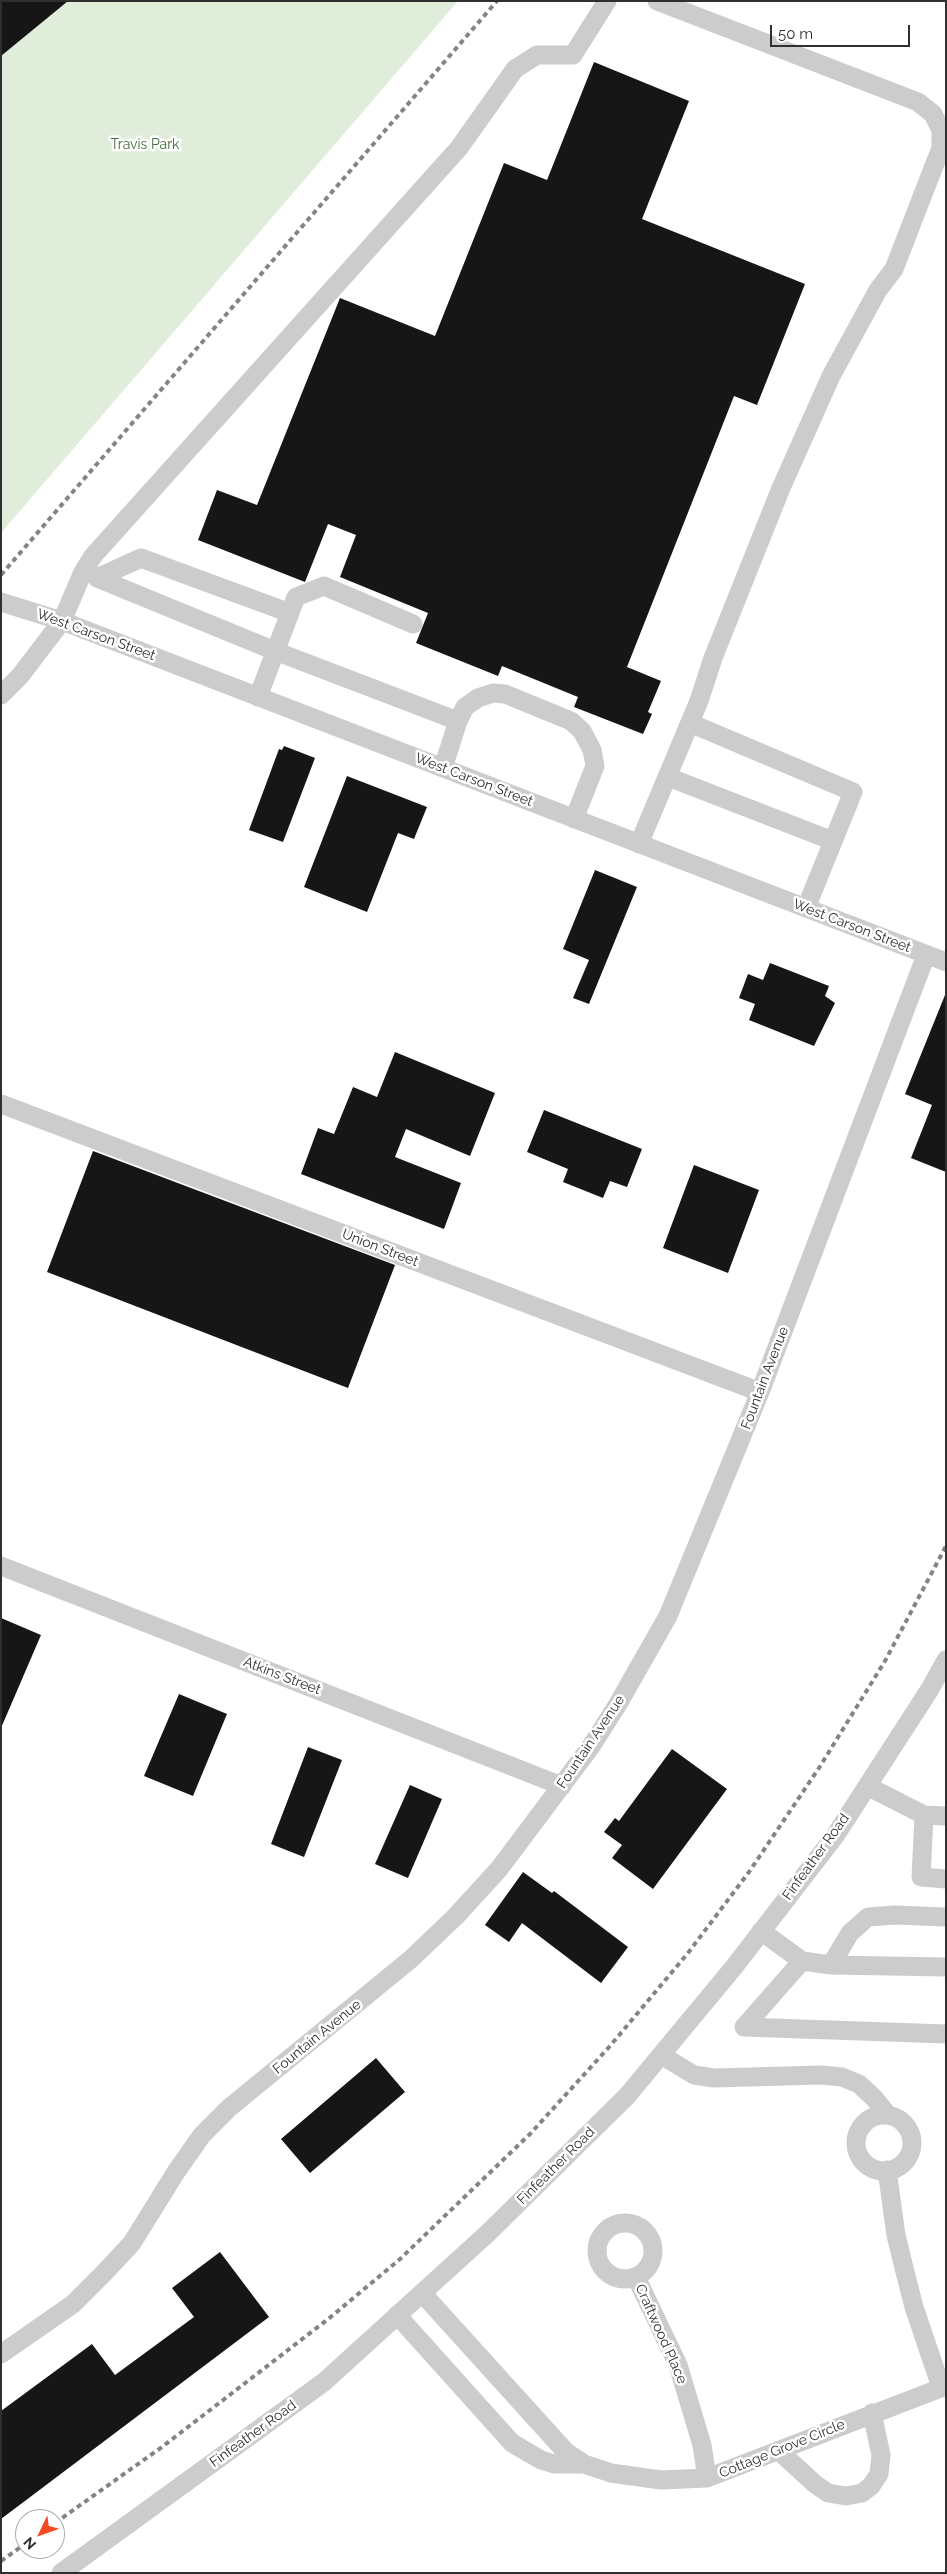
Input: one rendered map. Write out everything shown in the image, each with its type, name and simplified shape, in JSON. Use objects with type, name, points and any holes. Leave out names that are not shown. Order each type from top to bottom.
[{"type":"street","points":[[1,695],[20,676],[62,621],[90,575],[94,556],[459,148],[515,69],[538,55],[573,55],[607,1]]},
{"type":"street","points":[[639,844],[690,723],[731,613],[800,445],[831,376],[878,290],[894,269],[941,148],[941,130],[933,114],[918,102],[657,1]]},
{"type":"street","points":[[90,575],[141,558],[290,613]]},
{"type":"street","points":[[90,575],[275,651],[458,721]]},
{"type":"street","points":[[258,697],[296,597],[324,586],[413,624]]},
{"type":"street","name":"West Carson Street","points":[[1,602],[62,621],[946,962]]},
{"type":"street","points":[[443,768],[458,721],[465,707],[478,698],[493,693],[505,694],[571,721],[582,731],[592,750],[594,766],[574,819]]},
{"type":"street","points":[[690,723],[853,792],[806,908]]},
{"type":"street","points":[[668,777],[833,842]]},
{"type":"street","name":"Fountain Avenue","points":[[1,2354],[73,2304],[132,2243],[176,2172],[202,2135],[229,2108],[411,1959],[456,1916],[499,1869],[562,1786],[618,1704],[668,1616],[760,1392],[926,955]]},
{"type":"street","name":"Union Street","points":[[1,1104],[760,1392]]},
{"type":"street","name":"Atkins Street","points":[[1,1566],[562,1786]]},
{"type":"street","name":"Finfeather Road","points":[[61,2573],[324,2382],[488,2234],[620,2103],[761,1931],[835,1836],[867,1786],[938,1691],[946,1660]]},
{"type":"street","points":[[867,1786],[924,1815],[946,1816]]},
{"type":"street","points":[[924,1815],[921,1877],[946,1879]]},
{"type":"street","points":[[831,1964],[850,1932],[868,1917],[895,1915],[946,1917]]},
{"type":"street","points":[[761,1931],[802,1961],[831,1964],[946,1967]]},
{"type":"street","points":[[802,1961],[744,2027],[946,2034]]},
{"type":"street","points":[[661,2055],[694,2076],[714,2078],[821,2075],[842,2077],[859,2084],[888,2115]]},
{"type":"street","points":[[888,2115],[896,2117],[909,2130],[912,2147],[903,2163],[887,2170],[869,2166],[862,2159],[856,2142],[863,2124],[870,2118],[888,2115]]},
{"type":"street","points":[[887,2170],[896,2236],[905,2272],[914,2306],[944,2387]]},
{"type":"street","name":"Craftwood Place","points":[[636,2277],[678,2365],[698,2429],[707,2478]]},
{"type":"street","name":"Cottage Grove Circle","points":[[422,2293],[566,2452],[584,2464],[611,2473],[661,2480],[707,2478],[872,2413],[944,2387]]},
{"type":"street","name":"Cottage Grove Circle","points":[[397,2316],[512,2443],[541,2460],[554,2464],[584,2464]]},
{"type":"street","points":[[779,2451],[815,2484],[828,2493],[846,2496],[862,2493],[871,2486],[879,2474],[881,2455],[872,2413]]},
{"type":"green space","name":"Travis Park","points":[[1,1],[458,1],[1,533]]},
{"type":"building","points":[[1,1],[68,1],[1,56]]},
{"type":"building","points":[[594,62],[689,101],[642,219],[805,284],[757,405],[734,396],[627,667],[661,681],[648,712],[652,714],[643,734],[574,707],[578,697],[502,666],[498,676],[416,643],[428,613],[340,577],[356,535],[328,524],[305,582],[198,540],[217,490],[257,505],[340,298],[435,336],[504,163],[547,180]]},
{"type":"building","points":[[284,746],[315,758],[283,842],[249,830],[279,749],[282,750]]},
{"type":"building","points":[[347,776],[427,807],[414,839],[398,833],[367,912],[304,887]]},
{"type":"building","points":[[595,870],[637,887],[589,1004],[573,998],[589,960],[563,949]]},
{"type":"building","points":[[770,963],[829,986],[825,996],[835,1003],[814,1046],[749,1020],[755,1004],[739,998],[748,974],[763,980]]},
{"type":"building","points":[[945,995],[946,1172],[911,1158],[932,1105],[905,1094]]},
{"type":"building","points":[[395,1052],[495,1093],[470,1156],[406,1129],[395,1157],[461,1183],[444,1229],[301,1174],[318,1128],[334,1134],[353,1087],[377,1097]]},
{"type":"building","points":[[544,1110],[642,1149],[627,1187],[610,1181],[603,1198],[563,1182],[568,1169],[527,1152]]},
{"type":"building","points":[[93,1151],[395,1265],[348,1388],[47,1272]]},
{"type":"building","points":[[694,1165],[759,1190],[728,1273],[663,1248]]},
{"type":"building","points":[[1,1618],[41,1635],[1,1728]]},
{"type":"building","points":[[179,1694],[227,1714],[193,1796],[144,1776]]},
{"type":"building","points":[[308,1747],[342,1760],[304,1857],[271,1844]]},
{"type":"building","points":[[672,1749],[727,1789],[653,1889],[612,1858],[622,1845],[604,1832],[615,1818],[619,1821]]},
{"type":"building","points":[[410,1785],[442,1799],[408,1878],[375,1864]]},
{"type":"building","points":[[523,1872],[552,1893],[554,1891],[628,1947],[601,1983],[522,1923],[509,1942],[485,1925]]},
{"type":"building","points":[[376,2058],[405,2092],[310,2173],[281,2139]]},
{"type":"building","points":[[220,2252],[269,2317],[1,2519],[1,2411],[92,2344],[115,2375],[194,2317],[172,2288]]},
{"type":"railway","points":[[1,575],[497,1]]},
{"type":"railway","points":[[65,2516],[162,2447],[327,2320],[399,2260],[530,2134],[610,2046],[688,1953],[749,1872],[819,1768],[885,1661],[946,1546]]},
{"type":"railway","points":[[1,2561],[15,2551]]}]
